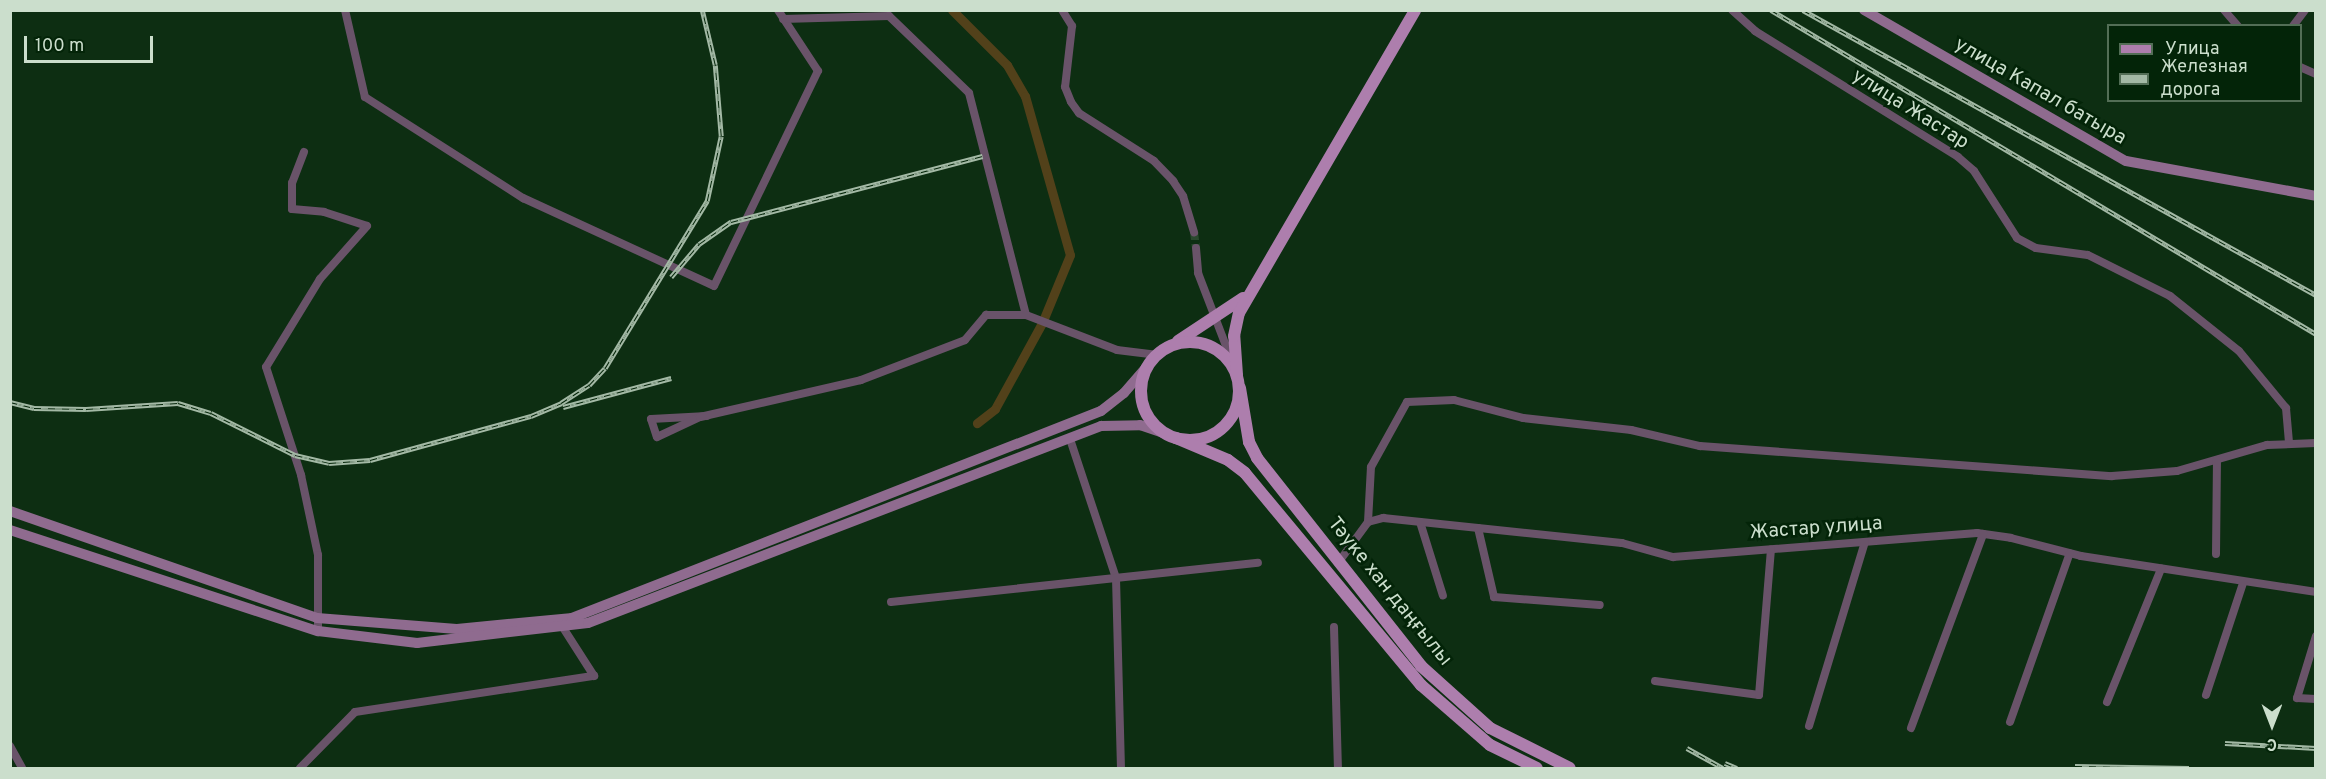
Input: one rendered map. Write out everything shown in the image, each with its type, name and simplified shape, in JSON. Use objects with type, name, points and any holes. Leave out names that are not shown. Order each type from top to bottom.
[{"type":"main road","points":[[10,512],[317,618],[457,629],[572,618],[1101,411],[1124,393],[1156,355],[1236,306],[1252,288],[1415,10]]},
{"type":"main road","name":"улица Капал батыра","points":[[1864,10],[2126,162],[2316,196]]},
{"type":"main road","name":"Тәуке хан даңғылы","points":[[1252,288],[1234,336],[1237,376],[1249,442],[1278,486],[1421,666],[1456,702],[1528,751],[1570,768]]},
{"type":"main road","points":[[10,530],[318,632],[417,643],[588,623],[1070,438],[1120,424],[1140,425],[1171,436],[1195,440],[1221,429],[1237,407],[1237,376],[1217,349],[1202,342],[1168,346]]},
{"type":"main road","points":[[1148,365],[1141,384],[1142,404],[1151,421],[1171,436]]},
{"type":"main road","name":"Тәуке хан даңғылы","points":[[1171,436],[1228,460],[1267,495],[1421,685],[1490,745],[1537,768]]},
{"type":"main road","points":[[1267,495],[1278,486]]},
{"type":"street","points":[[345,10],[365,97],[523,198],[714,286],[818,71],[778,10]]},
{"type":"street","points":[[1062,10],[1072,26],[1065,87],[1071,102],[1079,112],[1154,161],[1173,181],[1183,196],[1194,232]]},
{"type":"street","name":"улица Жастар","points":[[1732,10],[1755,31],[1958,157],[1974,171],[2018,237],[2036,248],[2088,255],[2170,296],[2239,351],[2286,408],[2289,442]]},
{"type":"street","points":[[2224,10],[2236,24]]},
{"type":"street","points":[[2294,24],[2305,10]]},
{"type":"street","points":[[783,19],[889,16],[969,93],[1026,315]]},
{"type":"street","points":[[2302,67],[2316,74]]},
{"type":"street","points":[[304,152],[292,183],[292,209],[324,212],[367,226],[320,279],[266,367],[301,475],[318,555],[318,632]]},
{"type":"street","points":[[1196,248],[1198,273],[1214,319],[1229,349],[1237,376]]},
{"type":"street","points":[[707,416],[651,419],[657,437],[707,416],[861,380],[965,340],[986,315],[1026,315],[1117,350],[1156,355]]},
{"type":"street","points":[[1338,563],[1368,522],[1371,467],[1407,402],[1454,400],[1523,418],[1631,430],[1700,446],[2089,474],[2177,471],[2289,442],[2316,443]]},
{"type":"street","points":[[1070,438],[1116,578],[1121,768]]},
{"type":"street","points":[[2216,554],[2217,460]]},
{"type":"street","name":"Жастар улица","points":[[1368,522],[1383,518],[1622,543],[1672,557],[1983,534],[2070,553],[2161,569],[2243,583],[2316,592]]},
{"type":"street","points":[[1420,522],[1443,596]]},
{"type":"street","points":[[1478,528],[1494,597],[1600,605]]},
{"type":"street","points":[[1911,728],[1983,534]]},
{"type":"street","points":[[1809,726],[1865,542]]},
{"type":"street","points":[[1655,681],[1758,695],[1771,549]]},
{"type":"street","points":[[2010,722],[2070,553]]},
{"type":"street","points":[[891,602],[1258,564]]},
{"type":"street","points":[[2107,702],[2161,569]]},
{"type":"street","points":[[2206,695],[2243,583]]},
{"type":"street","points":[[300,768],[355,712],[594,676],[562,626]]},
{"type":"street","points":[[1334,627],[1338,768]]},
{"type":"street","points":[[2316,636],[2297,698],[2316,699]]},
{"type":"street","points":[[10,746],[22,768]]},
{"type":"waterway","points":[[952,10],[1007,65],[1025,96],[1070,255],[1042,323],[995,409],[977,423]]},
{"type":"tunnel","points":[[1194,232],[1196,248]]},
{"type":"railway","points":[[10,402],[34,408],[86,409],[178,403],[211,413],[295,455],[329,463],[370,460],[531,416],[561,403],[589,385],[605,368],[707,201],[721,136],[715,65],[702,10]]},
{"type":"railway","points":[[1771,10],[2316,334]]},
{"type":"railway","points":[[1803,10],[2316,295]]},
{"type":"railway","points":[[671,277],[699,244],[731,222],[983,156]]},
{"type":"railway","points":[[563,407],[671,378]]},
{"type":"railway","points":[[2225,743],[2316,748]]},
{"type":"railway","points":[[1687,748],[1723,768]]},
{"type":"railway","points":[[1725,763],[1737,768]]},
{"type":"railway","points":[[2075,766],[2189,768]]}]
